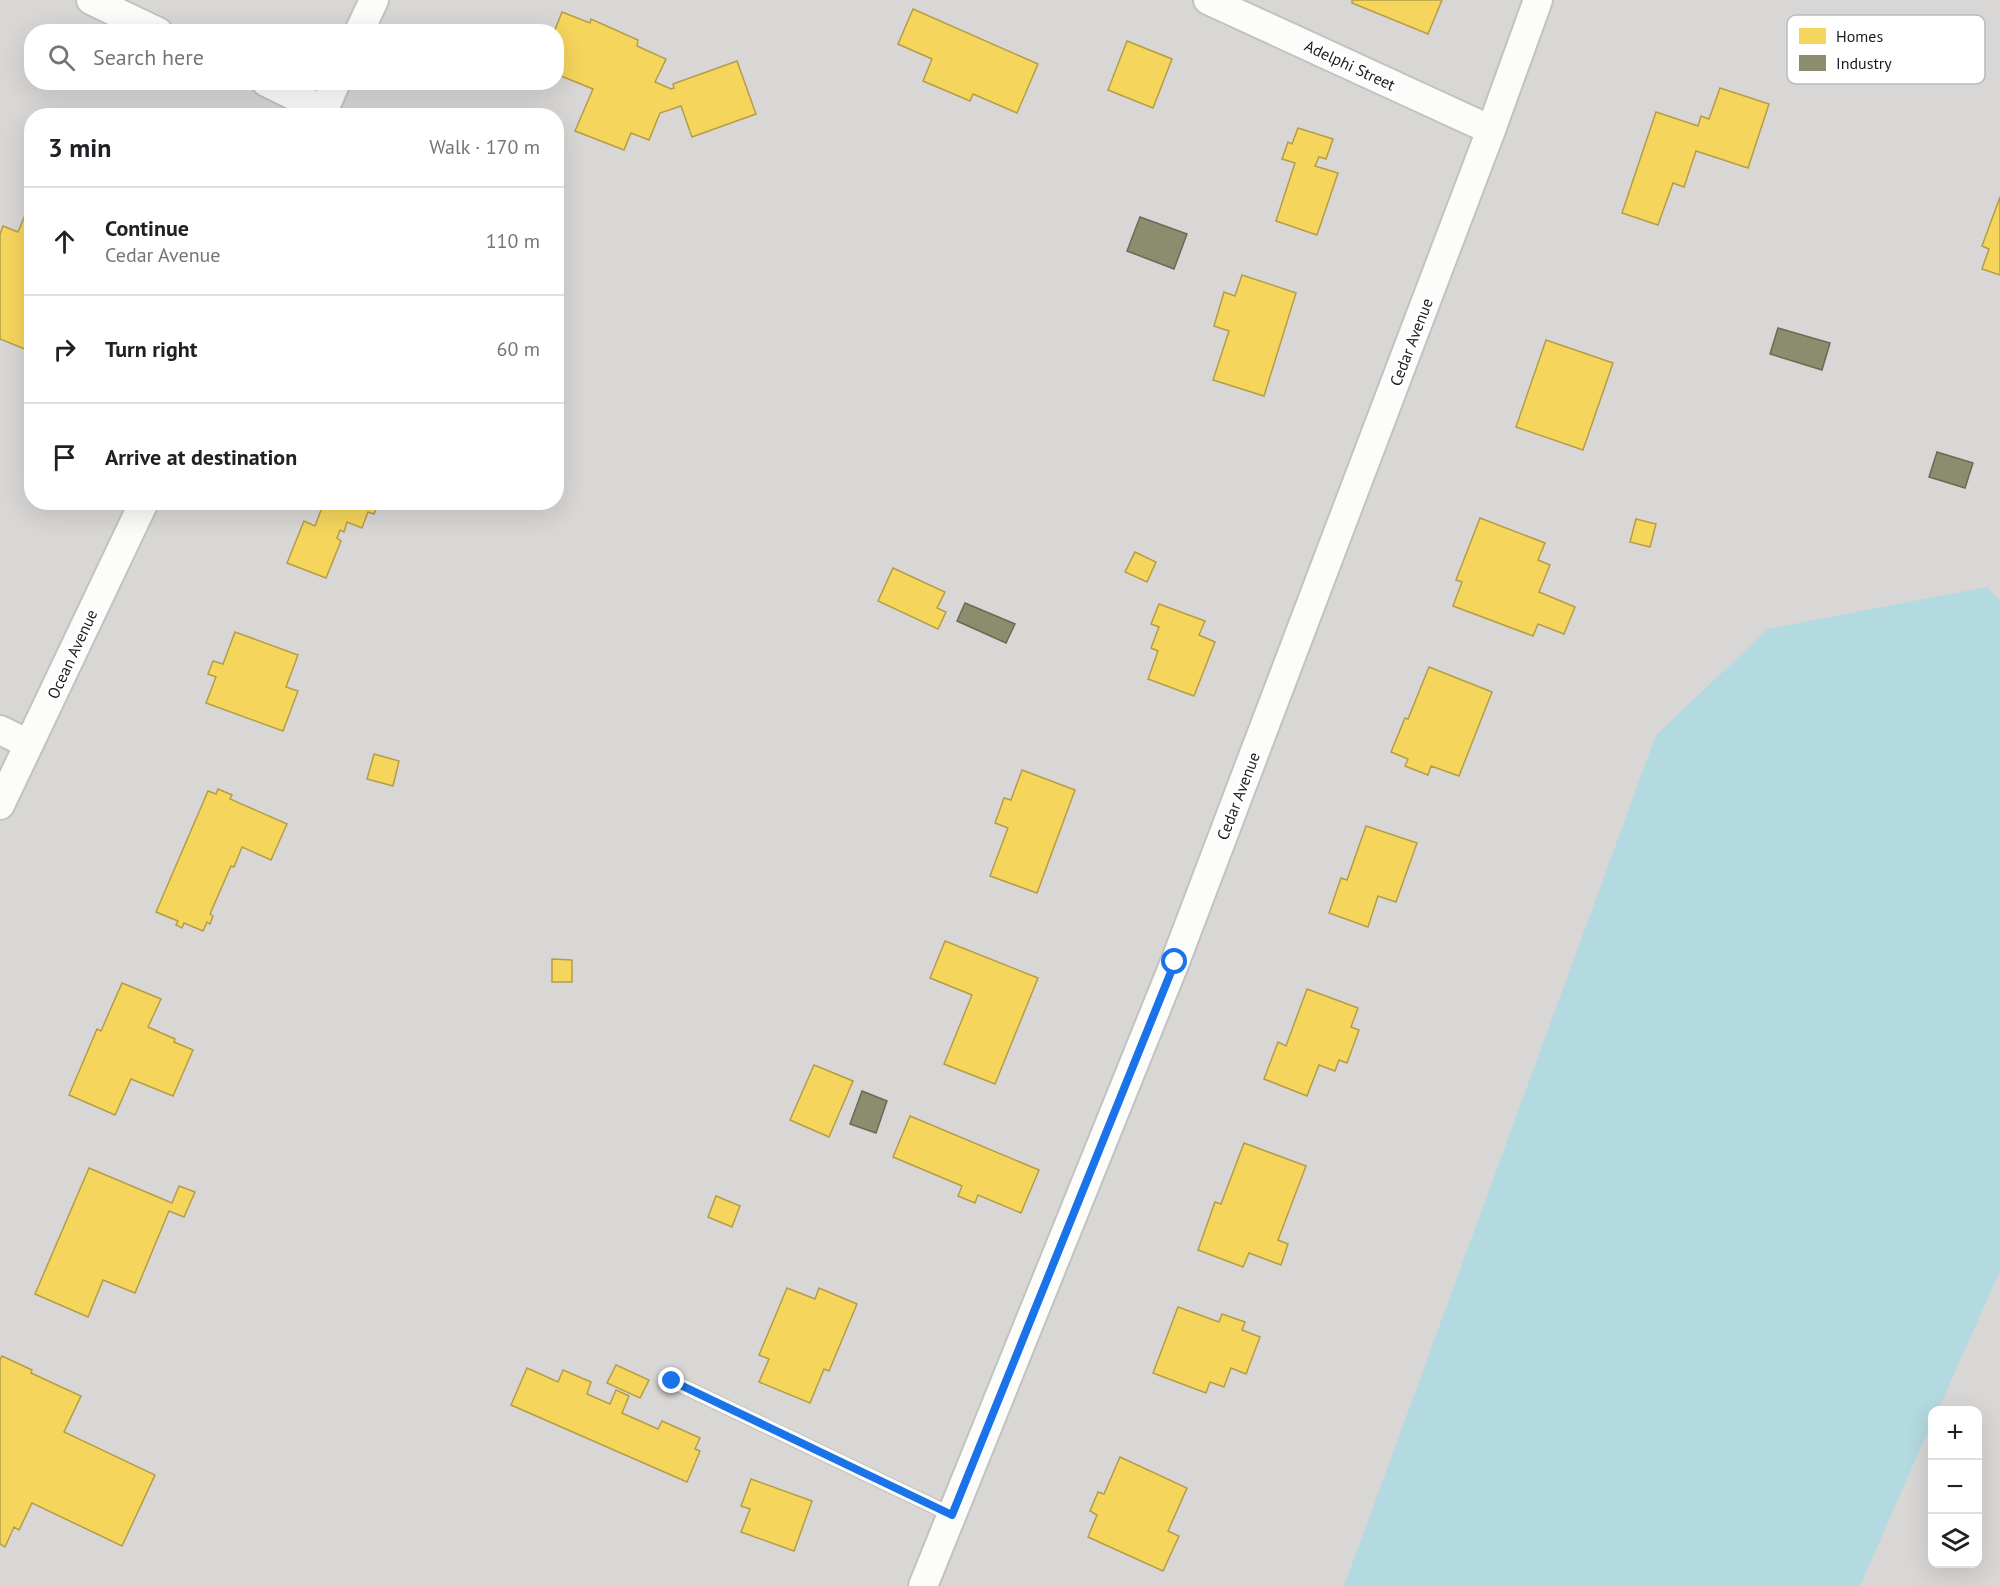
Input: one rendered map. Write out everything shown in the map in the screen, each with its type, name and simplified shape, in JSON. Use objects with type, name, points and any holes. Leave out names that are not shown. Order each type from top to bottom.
[{"type":"street","points":[[92,0],[142,24]]},
{"type":"street","points":[[363,24],[374,0]]},
{"type":"street","name":"Adelphi Street","points":[[1208,0],[1491,130]]},
{"type":"street","name":"Cedar Avenue","points":[[923,1586],[1175,962],[1491,130],[1538,0]]},
{"type":"street","points":[[280,90],[313,108]]},
{"type":"street","points":[[324,108],[332,90]]},
{"type":"street","name":"Ocean Avenue","points":[[0,806],[140,510]]},
{"type":"street","points":[[0,730],[29,744]]},
{"type":"lane","points":[[672,1381],[952,1515]]},
{"type":"shaded area","points":[[0,0],[2000,0],[2000,1586],[0,1586]]},
{"type":"water","points":[[1987,587],[2000,601],[2000,1271],[1940,1406],[1928,1406],[1928,1431],[1860,1586],[1344,1586],[1656,735],[1768,629]]},
{"type":"building: Homes","points":[[1352,0],[1442,0],[1428,34],[1352,3]]},
{"type":"building: Homes","points":[[913,9],[1038,64],[1017,113],[973,94],[970,101],[923,81],[932,59],[898,44]]},
{"type":"building: Homes","points":[[562,12],[590,23],[591,19],[638,40],[637,46],[666,59],[655,82],[671,89],[674,88],[673,84],[737,61],[756,114],[692,137],[681,106],[660,113],[649,140],[631,133],[624,150],[575,131],[593,89],[564,77],[564,24],[557,24]]},
{"type":"building: Homes","points":[[1127,41],[1172,59],[1153,108],[1108,90]]},
{"type":"building: Homes","points":[[1720,88],[1769,104],[1748,168],[1696,151],[1684,187],[1673,183],[1658,225],[1622,213],[1656,112],[1698,126],[1701,116],[1709,119]]},
{"type":"building: Homes","points":[[1298,128],[1333,139],[1326,159],[1319,157],[1315,166],[1338,173],[1317,235],[1276,221],[1295,163],[1282,159],[1288,142],[1292,144]]},
{"type":"building: Homes","points":[[2000,197],[2000,275],[1982,269],[1989,249],[1982,246]]},
{"type":"building: Homes","points":[[24,218],[24,349],[0,339],[0,234],[3,226],[18,232]]},
{"type":"building: Homes","points":[[1242,275],[1296,293],[1264,396],[1213,380],[1229,331],[1214,326],[1224,292],[1235,296]]},
{"type":"building: Homes","points":[[1546,340],[1613,363],[1583,450],[1516,427]]},
{"type":"building: Homes","points":[[321,510],[376,510],[374,514],[368,512],[362,528],[347,522],[344,532],[340,530],[337,538],[341,541],[326,578],[287,563],[304,521],[315,526]]},
{"type":"building: Homes","points":[[1480,518],[1545,543],[1538,560],[1550,565],[1539,592],[1575,607],[1564,634],[1538,624],[1533,636],[1453,606],[1462,582],[1456,580]]},
{"type":"building: Homes","points":[[1636,519],[1656,524],[1650,547],[1630,542]]},
{"type":"building: Homes","points":[[1135,552],[1156,562],[1147,582],[1125,572]]},
{"type":"building: Homes","points":[[893,568],[945,592],[937,608],[946,612],[938,629],[878,601]]},
{"type":"building: Homes","points":[[1159,604],[1205,621],[1199,635],[1215,642],[1194,696],[1148,679],[1158,651],[1151,648],[1159,627],[1151,624]]},
{"type":"building: Homes","points":[[235,632],[298,655],[286,687],[298,691],[283,731],[206,703],[216,677],[208,674],[213,661],[223,664]]},
{"type":"building: Homes","points":[[1429,667],[1492,692],[1459,776],[1431,766],[1428,775],[1405,766],[1408,759],[1391,752],[1405,718],[1408,719]]},
{"type":"building: Homes","points":[[374,754],[399,761],[393,786],[367,779]]},
{"type":"building: Homes","points":[[1022,770],[1075,790],[1037,893],[990,876],[1008,828],[995,823],[1004,798],[1011,800]]},
{"type":"building: Homes","points":[[218,789],[232,795],[230,799],[287,824],[271,860],[242,847],[210,914],[213,916],[210,924],[207,922],[203,931],[184,923],[182,928],[176,925],[178,921],[156,912],[208,791],[216,794]]},
{"type":"building: Homes","points":[[1366,826],[1417,843],[1396,902],[1378,896],[1368,927],[1329,913],[1341,878],[1347,880]]},
{"type":"building: Homes","points":[[945,941],[1038,978],[995,1084],[944,1064],[972,995],[930,978]]},
{"type":"building: Homes","points":[[552,959],[572,960],[572,982],[552,982]]},
{"type":"building: Homes","points":[[122,983],[161,999],[148,1027],[193,1050],[173,1096],[131,1079],[115,1115],[69,1095],[97,1029],[101,1031]]},
{"type":"building: Homes","points":[[1307,989],[1358,1008],[1351,1027],[1359,1030],[1347,1063],[1339,1060],[1335,1071],[1319,1065],[1307,1096],[1264,1079],[1278,1042],[1286,1046]]},
{"type":"building: Homes","points":[[814,1065],[853,1081],[829,1137],[790,1120]]},
{"type":"building: Homes","points":[[910,1116],[1039,1170],[1021,1213],[978,1195],[975,1203],[958,1196],[962,1186],[893,1157]]},
{"type":"building: Homes","points":[[1244,1143],[1306,1166],[1278,1240],[1288,1244],[1281,1265],[1249,1253],[1243,1267],[1198,1250],[1215,1202],[1221,1204]]},
{"type":"building: Homes","points":[[89,1168],[172,1203],[179,1186],[195,1192],[184,1217],[169,1211],[135,1293],[103,1280],[88,1317],[35,1294]]},
{"type":"building: Homes","points":[[716,1196],[740,1206],[732,1227],[708,1217]]},
{"type":"building: Homes","points":[[787,1288],[815,1299],[819,1288],[857,1304],[829,1371],[824,1369],[810,1403],[759,1382],[769,1359],[759,1355]]},
{"type":"building: Homes","points":[[1178,1307],[1219,1322],[1222,1314],[1245,1322],[1242,1330],[1260,1337],[1246,1374],[1231,1368],[1224,1387],[1210,1382],[1206,1393],[1153,1373]]},
{"type":"building: Homes","points":[[2,1356],[32,1370],[31,1373],[81,1396],[64,1432],[155,1475],[122,1546],[32,1503],[19,1530],[14,1527],[5,1547],[0,1544],[0,1360]]},
{"type":"building: Homes","points":[[616,1365],[649,1380],[640,1398],[607,1383]]},
{"type":"building: Homes","points":[[527,1368],[558,1382],[563,1370],[591,1382],[587,1394],[610,1404],[616,1390],[629,1396],[622,1413],[658,1429],[662,1421],[700,1438],[695,1449],[700,1451],[687,1482],[511,1405]]},
{"type":"building: Homes","points":[[1120,1457],[1187,1488],[1168,1531],[1179,1536],[1163,1571],[1088,1537],[1097,1515],[1090,1511],[1098,1492],[1104,1494]]},
{"type":"building: Homes","points":[[751,1479],[812,1501],[794,1551],[741,1532],[750,1509],[741,1506]]},
{"type":"building: Industry","points":[[1140,217],[1187,234],[1174,269],[1127,251]]},
{"type":"building: Industry","points":[[1778,328],[1830,343],[1822,370],[1770,354]]},
{"type":"building: Industry","points":[[1937,452],[1973,463],[1965,488],[1929,477]]},
{"type":"building: Industry","points":[[965,603],[1015,624],[1006,643],[957,621]]},
{"type":"building: Industry","points":[[862,1091],[887,1101],[876,1133],[850,1124]]},
{"type":"route","points":[[672,1381],[952,1515],[1175,962]]}]
